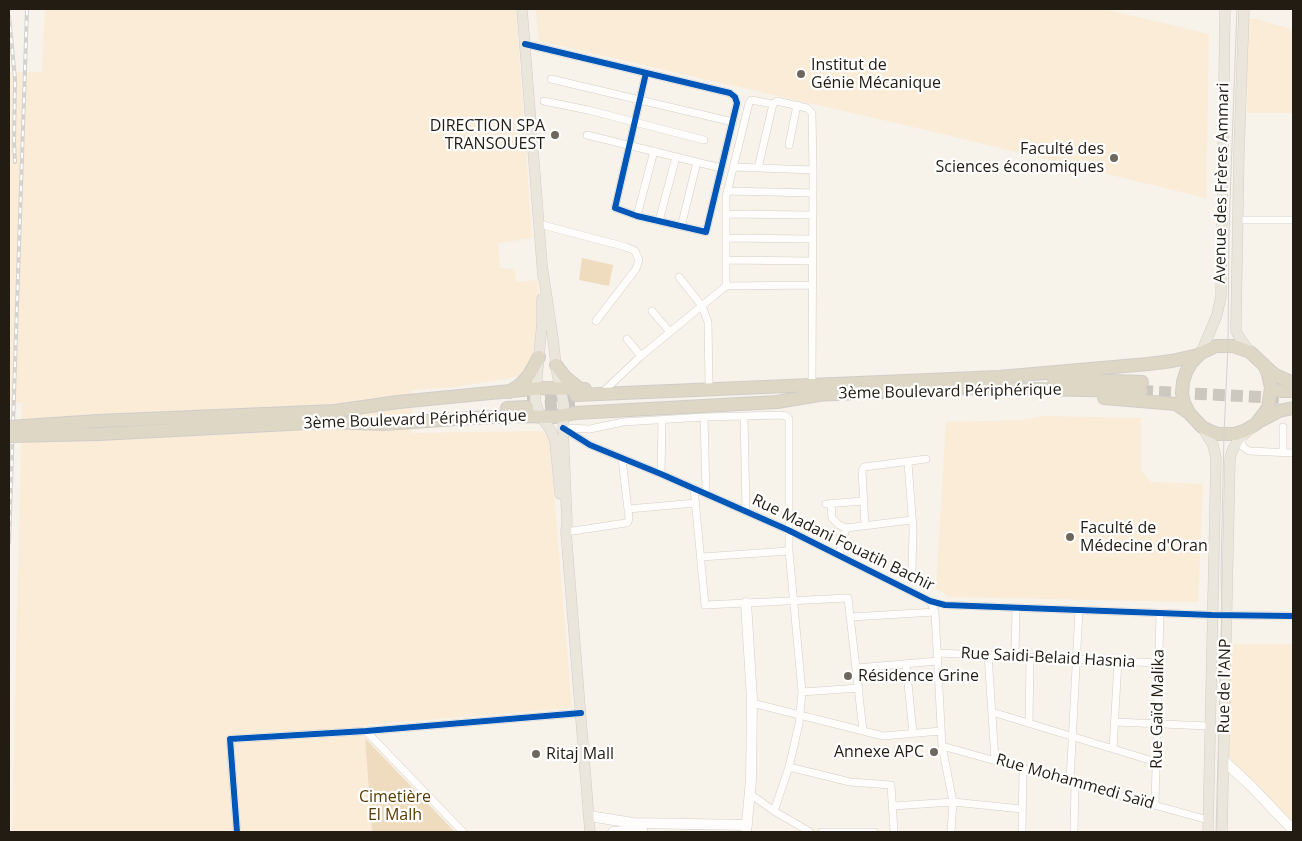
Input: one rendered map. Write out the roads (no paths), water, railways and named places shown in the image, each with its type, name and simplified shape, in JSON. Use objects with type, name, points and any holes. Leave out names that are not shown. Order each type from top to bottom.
[{"type":"highway","points":[[573,407],[606,389],[709,385],[780,386],[816,389],[999,377],[1172,361],[1200,354],[1216,346],[1234,346],[1250,352],[1275,375],[1293,383]]},
{"type":"highway","points":[[1188,413],[1182,393],[1183,382],[1186,372],[1200,354]]},
{"type":"highway","points":[[508,392],[525,379],[539,356]]},
{"type":"highway","points":[[556,365],[565,377],[573,407]]},
{"type":"highway","points":[[1250,428],[1263,416],[1271,398],[1270,378],[1264,365]]},
{"type":"highway","name":"3ème Boulevard Périphérique","points":[[9,436],[99,428],[328,417],[385,429],[470,418],[541,417],[573,407],[752,404],[800,399],[816,389],[1142,387],[999,377]]},
{"type":"highway","points":[[573,407],[780,386]]},
{"type":"highway","points":[[328,417],[393,416],[530,398],[549,387],[560,388],[573,407]]},
{"type":"highway","points":[[972,388],[1176,404],[1202,427],[1218,434],[1244,431],[1279,411],[1293,408]]},
{"type":"highway","points":[[1293,391],[1280,394],[1293,399]]},
{"type":"highway","points":[[328,417],[398,402],[508,392],[530,398]]},
{"type":"highway","points":[[9,426],[99,428]]},
{"type":"main road","points":[[522,9],[542,271],[542,323],[539,356],[530,398],[536,404],[555,441],[562,522],[566,532]]},
{"type":"main road","name":"Avenue des Frères Ammari","points":[[1200,354],[1217,315],[1221,296],[1225,9]]},
{"type":"main road","name":"Avenue des Frères Ammari","points":[[1244,9],[1236,331],[1250,352]]},
{"type":"main road","points":[[542,271],[560,388],[564,405],[573,407],[566,532],[590,832]]},
{"type":"main road","name":"Rue de l'ANP","points":[[1202,427],[1213,445],[1216,458],[1224,761],[1222,832]]},
{"type":"main road","name":"Rue de l'ANP","points":[[1208,832],[1209,726],[1230,459],[1235,446],[1250,428]]},
{"type":"street","points":[[525,44],[730,93],[735,97],[737,103],[733,122],[706,232],[616,210],[615,206],[628,145],[646,73]]},
{"type":"street","points":[[551,80],[733,122]]},
{"type":"street","points":[[726,286],[727,191],[751,100],[773,104],[777,101],[807,108],[812,113],[816,389]]},
{"type":"street","points":[[544,101],[704,140]]},
{"type":"street","points":[[758,168],[773,104]]},
{"type":"street","points":[[789,145],[797,105]]},
{"type":"street","points":[[587,135],[722,168]]},
{"type":"street","points":[[637,216],[654,151]]},
{"type":"street","points":[[659,221],[676,157]]},
{"type":"street","points":[[681,226],[697,162]]},
{"type":"street","points":[[733,167],[813,170]]},
{"type":"street","points":[[727,191],[813,193]]},
{"type":"street","points":[[726,214],[813,215]]},
{"type":"street","points":[[1238,220],[1293,220]]},
{"type":"street","points":[[539,224],[635,251],[639,260],[636,269],[596,320]]},
{"type":"street","points":[[726,238],[813,239]]},
{"type":"street","points":[[726,260],[813,261]]},
{"type":"street","points":[[679,276],[702,306],[708,322],[709,385]]},
{"type":"street","points":[[606,389],[641,356],[726,286],[813,285]]},
{"type":"street","points":[[652,311],[670,332]]},
{"type":"street","points":[[627,339],[641,356]]},
{"type":"street","points":[[573,407],[593,429]]},
{"type":"street","name":"Rue Madani Fouatih Bachir","points":[[573,407],[590,445],[706,493],[788,530],[930,601],[945,605],[1016,608],[1293,616]]},
{"type":"street","points":[[593,429],[619,423],[704,417],[784,415],[790,421],[788,530],[802,692],[800,715],[789,767],[774,811]]},
{"type":"street","points":[[744,416],[746,511]]},
{"type":"street","points":[[704,417],[706,493]]},
{"type":"street","points":[[661,474],[662,420]]},
{"type":"street","points":[[1283,427],[1283,453]]},
{"type":"street","points":[[1250,428],[1242,441],[1242,446],[1249,451],[1293,453]]},
{"type":"street","points":[[590,445],[593,429]]},
{"type":"street","points":[[566,532],[626,523],[629,518],[622,459]]},
{"type":"street","points":[[865,525],[862,471],[864,467],[926,459]]},
{"type":"street","points":[[908,462],[912,520],[912,570]]},
{"type":"street","points":[[694,488],[705,605],[848,598],[852,617],[863,731]]},
{"type":"street","points":[[864,501],[828,504],[832,518],[839,526],[846,528],[912,520]]},
{"type":"street","points":[[628,509],[696,503]]},
{"type":"street","points":[[839,555],[846,528]]},
{"type":"street","points":[[700,558],[789,551]]},
{"type":"street","points":[[930,601],[935,612],[942,746],[953,802],[951,832]]},
{"type":"street","points":[[746,603],[752,703],[751,781],[746,830]]},
{"type":"street","points":[[1015,656],[1016,608]]},
{"type":"street","points":[[1074,832],[1072,737],[1079,610]]},
{"type":"street","points":[[852,617],[935,612]]},
{"type":"street","name":"Rue Gaïd Malika","points":[[1155,805],[1160,613]]},
{"type":"street","points":[[988,655],[995,760]]},
{"type":"street","name":"Rue Saidi-Belaid Hasnia","points":[[857,668],[906,664],[938,657],[988,655],[1159,663]]},
{"type":"street","points":[[1029,723],[1030,657]]},
{"type":"street","points":[[1113,749],[1118,661]]},
{"type":"street","points":[[906,664],[913,734]]},
{"type":"street","points":[[802,692],[859,688]]},
{"type":"street","points":[[752,703],[883,736],[941,731]]},
{"type":"street","points":[[992,712],[1156,762]]},
{"type":"street","points":[[237,832],[230,739],[366,731],[581,713]]},
{"type":"street","points":[[1114,722],[1209,726]]},
{"type":"street","points":[[366,731],[463,832]]},
{"type":"street","name":"Rue Mohammedi Saïd","points":[[942,746],[1208,820]]},
{"type":"street","points":[[1224,761],[1293,830]]},
{"type":"street","points":[[789,767],[850,782],[890,784],[892,786],[894,832]]},
{"type":"street","points":[[1022,832],[1023,768]]},
{"type":"street","points":[[749,793],[774,811],[810,832]]},
{"type":"street","points":[[893,806],[953,802],[1022,809]]},
{"type":"street","points":[[589,816],[633,823],[746,830]]},
{"type":"street","points":[[613,832],[631,830],[746,830]]},
{"type":"street","points":[[822,832],[874,832]]},
{"type":"tunnel","points":[[1141,391],[1280,398]]},
{"type":"tunnel","points":[[527,398],[576,395]]},
{"type":"tunnel","points":[[527,407],[578,404]]},
{"type":"tram line","points":[[1216,832],[1222,615],[1224,434],[1228,345],[1229,228],[1237,9]]},
{"type":"railway","points":[[9,543],[27,9]]},
{"type":"railway","points":[[9,16],[15,79],[15,162]]},
{"type":"place","name":"Institut de Génie Mécanique","points":[[801,74]]},
{"type":"place","name":"DIRECTION SPA TRANSOUEST","points":[[555,135]]},
{"type":"place","name":"Faculté des Sciences économiques","points":[[1114,158]]},
{"type":"place","name":"Faculté de Médecine d'Oran","points":[[1070,537]]},
{"type":"place","name":"Résidence Grine","points":[[848,676]]},
{"type":"place","name":"Annexe APC","points":[[934,752]]},
{"type":"place","name":"Ritaj Mall","points":[[536,754]]},
{"type":"park label","name":"Cimetière El Malh","points":[[395,806]]}]
